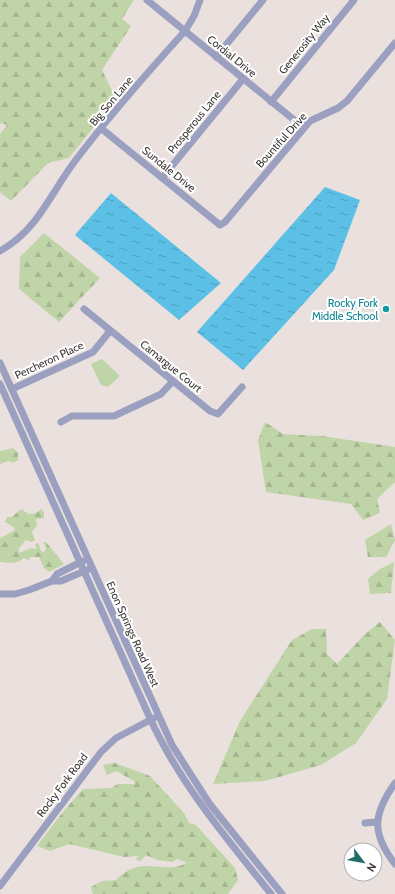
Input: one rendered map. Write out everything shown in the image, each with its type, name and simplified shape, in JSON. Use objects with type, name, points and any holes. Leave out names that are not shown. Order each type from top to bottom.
[{"type":"street","name":"Cordial Drive","points":[[147,0],[216,58],[304,128]]},
{"type":"street","name":"Big Son Lane","points":[[0,251],[23,236],[39,217],[75,162],[184,31],[194,16],[200,0]]},
{"type":"street","points":[[216,58],[263,0]]},
{"type":"street","name":"Generosity Way","points":[[271,102],[354,0]]},
{"type":"street","name":"Bountiful Drive","points":[[222,224],[310,121],[338,108],[346,101],[395,43]]},
{"type":"street","name":"Prosperous Lane","points":[[162,178],[243,79]]},
{"type":"street","name":"Sundale Drive","points":[[102,129],[220,226],[222,224]]},
{"type":"street","name":"Camargue Court","points":[[84,309],[210,411],[218,414],[242,387]]},
{"type":"street","name":"Percheron Place","points":[[12,389],[93,352],[110,331]]},
{"type":"street","name":"Enon Springs Road West","points":[[0,363],[158,716],[178,756],[196,785],[282,894]]},
{"type":"street","points":[[61,422],[72,416],[114,416],[161,394],[173,381]]},
{"type":"street","points":[[0,384],[153,727],[169,758],[190,792],[271,894]]},
{"type":"street","points":[[52,581],[57,574],[88,559]]},
{"type":"street","points":[[0,594],[15,594],[52,581],[61,581],[92,568]]},
{"type":"street","name":"Rocky Fork Road","points":[[0,886],[101,752],[116,738],[158,716]]},
{"type":"street","points":[[395,783],[380,807],[377,822],[380,840],[395,864]]},
{"type":"street","points":[[365,823],[377,822]]},
{"type":"green space","points":[[0,0],[134,0],[122,19],[131,26],[102,70],[116,99],[69,158],[48,163],[11,201],[0,192],[0,134],[7,125],[0,123]]},
{"type":"green space","points":[[44,233],[100,278],[59,322],[19,289],[20,257]]},
{"type":"green space","points":[[102,359],[120,376],[108,387],[101,385],[91,364]]},
{"type":"green space","points":[[265,422],[283,434],[322,436],[395,447],[395,482],[377,499],[380,513],[363,520],[351,504],[266,492],[258,440]]},
{"type":"green space","points":[[13,448],[18,453],[18,460],[13,463],[8,461],[0,464],[0,451]]},
{"type":"green space","points":[[21,509],[29,514],[36,513],[41,509],[44,512],[44,518],[36,519],[37,526],[32,531],[35,541],[31,542],[26,540],[19,548],[19,553],[31,548],[37,549],[35,545],[38,542],[41,551],[44,552],[46,548],[43,542],[46,542],[64,564],[49,572],[44,568],[39,557],[30,557],[29,560],[23,558],[22,560],[14,563],[0,562],[0,538],[14,531],[15,528],[5,522],[7,517],[12,517]]},
{"type":"green space","points":[[391,524],[395,540],[386,557],[368,557],[365,540]]},
{"type":"green space","points":[[394,562],[391,593],[370,594],[368,579],[380,569]]},
{"type":"green space","points":[[380,622],[395,640],[387,699],[356,743],[321,765],[265,781],[213,784],[240,721],[292,640],[312,629],[326,629],[327,654],[337,664],[365,634]]},
{"type":"green space","points":[[115,763],[150,776],[184,813],[189,823],[196,825],[235,868],[238,880],[228,894],[93,894],[91,887],[102,881],[116,880],[126,872],[135,868],[143,866],[169,867],[187,863],[177,859],[172,862],[157,860],[146,855],[141,861],[136,860],[138,856],[124,857],[69,844],[50,851],[37,846],[62,813],[83,789],[111,788],[118,784],[135,784],[134,781],[116,771],[107,775],[103,765]]},
{"type":"water","points":[[325,187],[360,200],[334,270],[243,370],[197,332]]},
{"type":"water","points":[[111,193],[221,283],[179,320],[75,235]]},
{"type":"place","name":"Rocky Fork Middle School","points":[[386,309]]}]
